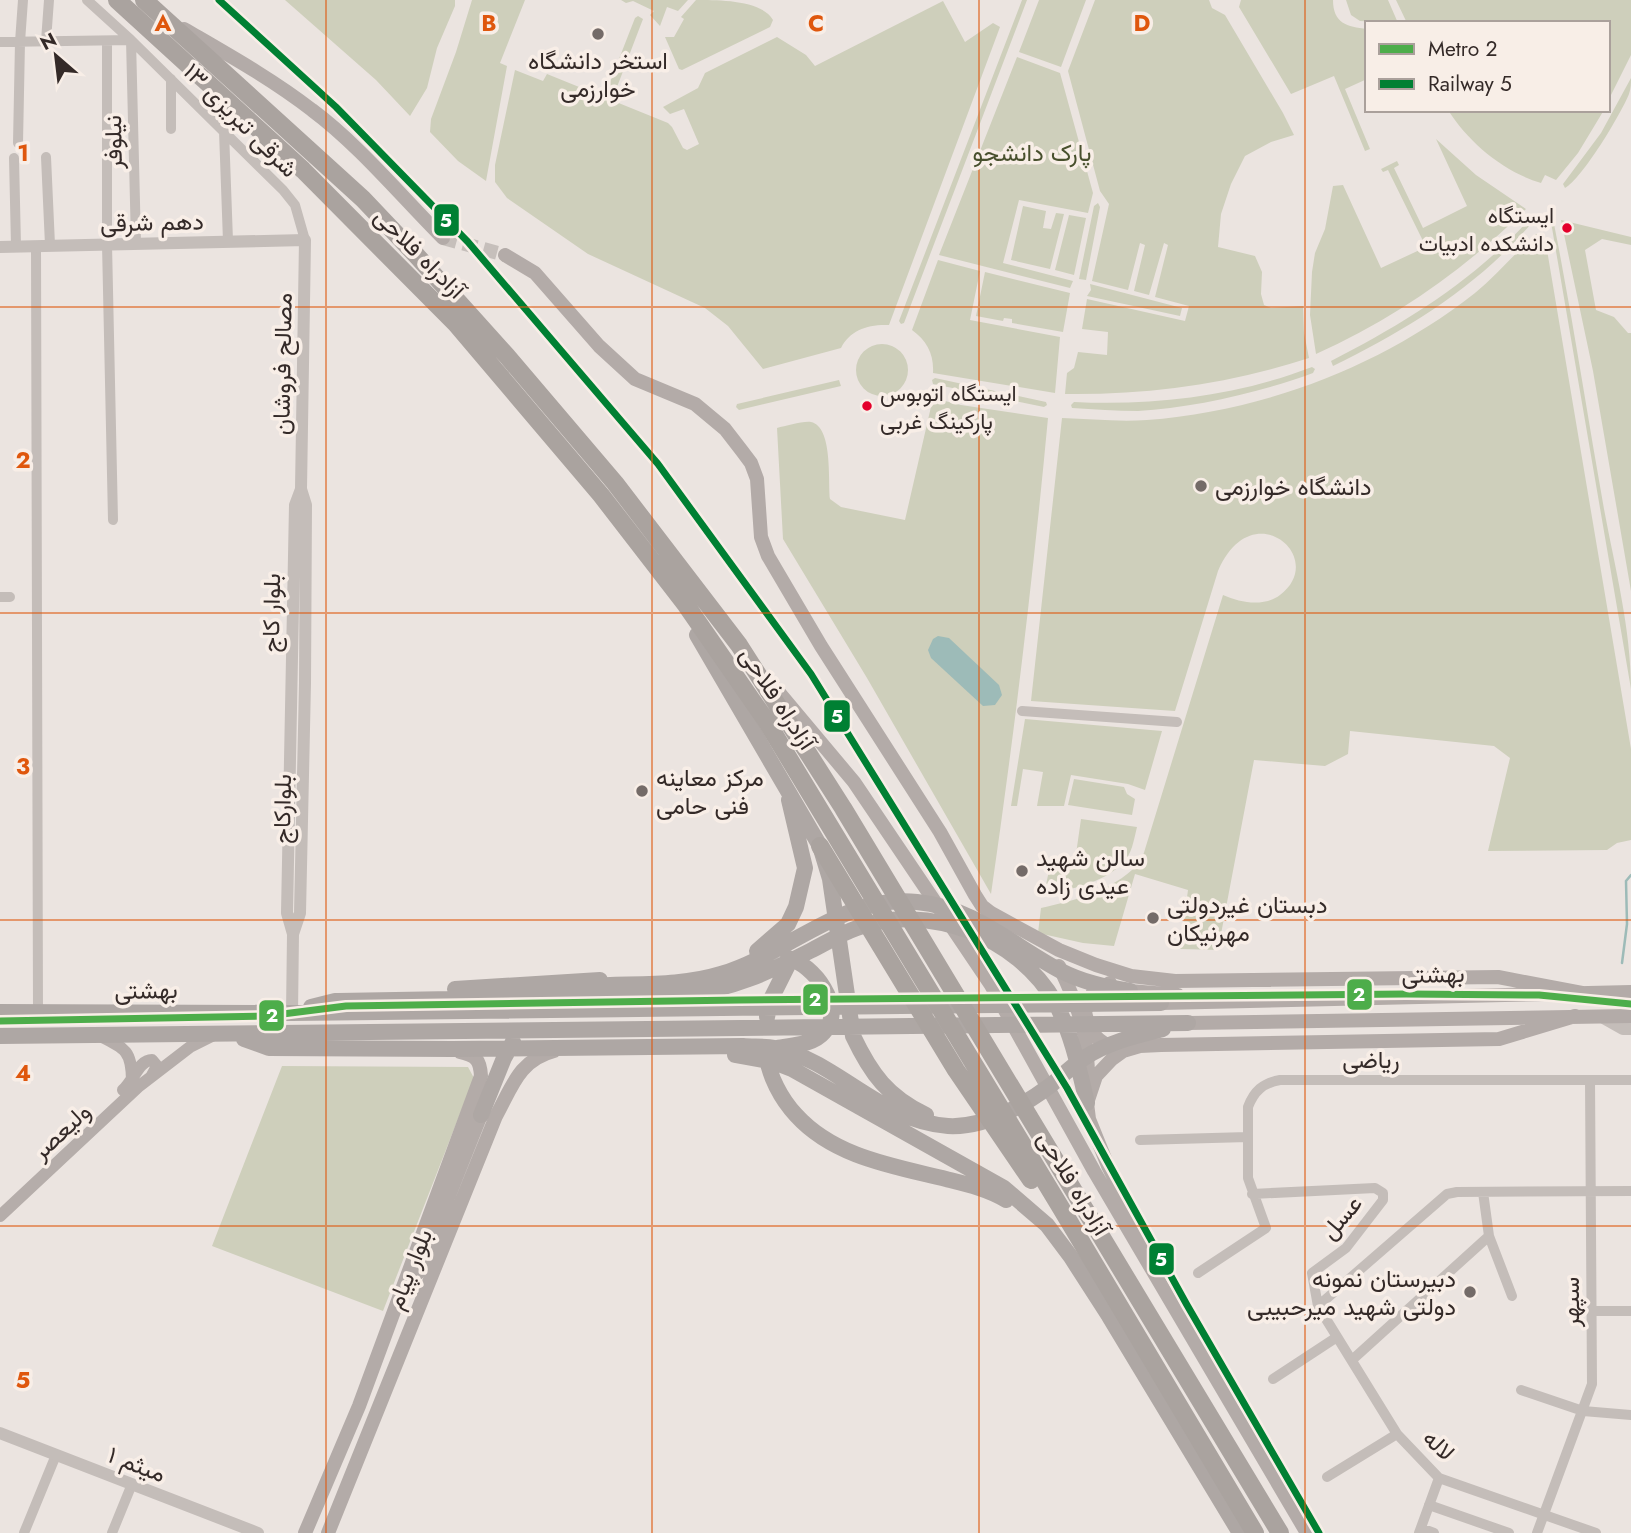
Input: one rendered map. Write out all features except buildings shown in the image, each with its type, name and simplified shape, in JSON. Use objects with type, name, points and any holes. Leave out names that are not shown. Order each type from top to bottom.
[{"type":"highway","name":"آزادراه فلاحی","points":[[117,0],[303,170],[456,324],[601,495],[723,657],[765,719],[1255,1533]]},
{"type":"highway","name":"آزادراه فلاحی","points":[[144,0],[363,199],[417,256],[615,483],[739,645],[843,808],[1280,1533]]},
{"type":"highway","points":[[658,570],[784,780],[820,846],[956,1070],[1031,1179],[1104,1296],[1140,1341]]},
{"type":"highway","points":[[406,1000],[435,990],[707,972],[729,966],[751,955],[788,924],[796,907],[804,869],[784,780]]},
{"type":"highway","points":[[820,846],[836,911],[853,1036],[871,1071],[887,1089],[906,1105],[950,1126]]},
{"type":"highway","points":[[483,1111],[504,1058],[517,1035],[540,1006],[557,993],[578,986],[670,983],[708,978],[741,968],[858,909],[886,902],[917,902],[940,906],[980,921],[1077,979],[1094,984],[1131,984]]},
{"type":"highway","points":[[292,1013],[335,1001],[686,994],[745,981],[843,934],[882,921],[919,919],[965,929],[997,946],[1027,967],[1041,982],[1069,1032],[1087,1103]]},
{"type":"highway","points":[[818,927],[783,971],[771,999],[765,1036],[766,1059],[774,1082],[790,1108],[804,1124],[830,1143],[860,1156],[997,1195],[1047,1225]]},
{"type":"highway","points":[[235,1035],[269,1048],[775,1048],[804,1043],[825,1032],[829,1022],[830,1004],[809,968],[795,960],[774,955],[751,955]]},
{"type":"highway","name":"بهشتی","points":[[0,1012],[812,1009],[1161,1003]]},
{"type":"highway","points":[[775,1048],[821,1068],[898,1114],[950,1126],[988,1119],[1012,1109],[1034,1097],[1082,1059],[1115,1041],[1188,1023]]},
{"type":"highway","name":"بهشتی","points":[[0,1036],[1188,1023]]},
{"type":"highway","points":[[689,1046],[711,1054],[747,1056],[792,1069],[1004,1188],[1047,1225],[1109,1316],[1240,1533]]},
{"type":"main road","points":[[166,19],[239,61],[313,110],[443,238]]},
{"type":"main road","points":[[505,255],[535,273],[599,346],[635,379],[695,404],[725,429],[751,463],[757,479],[761,537],[768,556],[821,646],[940,832],[982,906],[1042,941],[1131,984],[1225,1001]]},
{"type":"main road","points":[[739,645],[854,782],[991,985],[1094,1171],[1307,1533]]},
{"type":"main road","points":[[1042,941],[1059,967],[1080,1013],[1087,1045],[1089,1119],[1108,1166],[1161,1267],[1169,1298]]},
{"type":"main road","points":[[1123,1051],[1097,1040],[1089,1028],[1085,1012],[1093,992],[1107,985],[1188,981],[1498,977],[1582,993],[1628,991]]},
{"type":"main road","name":"بهشتى","points":[[1161,1003],[1582,993]]},
{"type":"main road","points":[[1087,1103],[1096,1076],[1123,1051],[1140,1046],[1499,1039],[1575,1016],[1631,1016]]},
{"type":"main road","name":"بهشتى","points":[[1188,1023],[1575,1016]]},
{"type":"main road","points":[[100,1035],[120,1046],[128,1054],[131,1060],[132,1082]]},
{"type":"main road","name":"ولیعصر","points":[[0,1216],[151,1077],[190,1047],[215,1035]]},
{"type":"main road","points":[[452,1049],[475,1056],[479,1060],[481,1076],[486,1084],[495,1089],[505,1089],[513,1084]]},
{"type":"main road","name":"بلوار پیام","points":[[483,1111],[513,1084],[532,1059],[563,1049]]},
{"type":"main road","name":"ولیعصر","points":[[0,1205],[132,1082],[146,1059],[154,1061],[157,1066],[151,1077]]},
{"type":"main road","name":"بلوار پیام","points":[[328,1533],[483,1111],[481,1076]]},
{"type":"main road","points":[[305,1533],[359,1406],[382,1364],[483,1111]]},
{"type":"street","points":[[18,143],[23,0]]},
{"type":"street","points":[[46,41],[48,0]]},
{"type":"street","name":"۱۳ شرقی تبریزی","points":[[87,0],[283,190],[295,205],[304,240]]},
{"type":"street","points":[[0,42],[131,40]]},
{"type":"street","name":"نیلوفر","points":[[131,40],[136,243]]},
{"type":"street","points":[[107,41],[107,244],[113,520]]},
{"type":"street","points":[[171,79],[172,129]]},
{"type":"street","points":[[224,131],[228,242]]},
{"type":"street","points":[[46,157],[50,245]]},
{"type":"street","points":[[14,158],[16,246]]},
{"type":"street","name":"دهم شرقی","points":[[0,247],[304,240]]},
{"type":"street","name":"مصالح فروشان","points":[[301,489],[304,240]]},
{"type":"street","points":[[36,246],[37,1012]]},
{"type":"street","name":"بلوار کاج","points":[[301,489],[306,505],[305,683]]},
{"type":"street","name":"بلوار کاج","points":[[293,934],[287,913],[288,793],[295,505],[301,489]]},
{"type":"street","name":"بلوارکاج","points":[[293,934],[300,913],[305,683]]},
{"type":"street","points":[[1022,711],[1177,722]]},
{"type":"street","points":[[292,1013],[293,934]]},
{"type":"street","points":[[1600,1016],[1623,1029],[1631,1029]]},
{"type":"street","name":"سپهر","points":[[1537,1533],[1591,1384],[1590,1080]]},
{"type":"street","name":"ریاضی","points":[[1198,1273],[1266,1228],[1248,1178],[1248,1107],[1252,1096],[1269,1082],[1631,1080]]},
{"type":"street","points":[[1140,1140],[1248,1137]]},
{"type":"street","name":"عسل","points":[[1252,1194],[1376,1188],[1382,1193],[1383,1200],[1346,1248],[1312,1273],[1318,1306]]},
{"type":"street","points":[[1318,1306],[1447,1194],[1631,1191]]},
{"type":"street","points":[[1483,1192],[1489,1236],[1512,1296]]},
{"type":"street","points":[[1352,1360],[1489,1236]]},
{"type":"street","name":"لاله","points":[[1318,1306],[1397,1434],[1439,1478],[1596,1533]]},
{"type":"street","points":[[1591,1311],[1631,1311]]},
{"type":"street","points":[[1273,1379],[1337,1337]]},
{"type":"street","points":[[1521,1390],[1583,1411],[1631,1415]]},
{"type":"street","name":"میثم ۱","points":[[0,1433],[249,1531]]},
{"type":"street","points":[[1327,1478],[1397,1434]]},
{"type":"street","points":[[24,1533],[56,1455]]},
{"type":"street","points":[[1434,1533],[1420,1531],[1439,1478]]},
{"type":"street","points":[[112,1533],[132,1484]]},
{"type":"street","points":[[1429,1505],[1509,1533]]},
{"type":"green space","points":[[285,0],[455,0],[455,6],[437,48],[427,88],[410,116],[376,80]]},
{"type":"green space","points":[[472,0],[525,0],[500,63],[507,66],[486,181],[458,161],[430,132],[431,119]]},
{"type":"green space","points":[[621,0],[688,0],[678,11],[667,7],[660,26],[650,15],[654,11],[633,1],[626,3]]},
{"type":"green space","points":[[696,0],[750,5],[760,8],[773,20],[770,27],[682,70],[679,69],[665,37],[674,37],[684,19],[681,17]]},
{"type":"green space","points":[[1022,0],[1027,0],[904,323],[901,324],[899,321]]},
{"type":"green space","name":"پارک دانشجو","points":[[1039,0],[1086,0],[1061,67],[1019,52]]},
{"type":"green space","points":[[1095,0],[1209,0],[1212,8],[1225,15],[1294,135],[1271,142],[1245,156],[1231,184],[1221,214],[1218,247],[1255,256],[1262,272],[1261,294],[1264,305],[1271,308],[1303,306],[1304,333],[1309,358],[1249,375],[1189,386],[1065,394],[1067,373],[1074,368],[1078,352],[1107,355],[1108,332],[1082,329],[1087,299],[1185,321],[1189,306],[1155,297],[1168,245],[1164,243],[1149,295],[1134,291],[1145,245],[1140,243],[1128,290],[1092,281],[1109,204],[1100,191],[1068,71]]},
{"type":"green space","points":[[1241,0],[1333,0],[1338,19],[1353,27],[1365,29],[1365,80],[1345,89],[1370,149],[1365,151],[1334,76],[1291,94],[1239,7]]},
{"type":"green space","points":[[1346,0],[1388,0],[1397,21],[1360,21],[1351,15]]},
{"type":"green space","points":[[1396,0],[1631,0],[1631,55],[1610,97],[1610,21],[1406,21]]},
{"type":"green space","points":[[943,1],[965,42],[993,23],[1000,27],[889,325],[860,329],[849,337],[841,348],[763,369],[728,326],[705,308],[588,254],[507,198],[495,182],[495,165],[515,70],[543,81],[547,74],[668,123],[683,148],[687,150],[699,144],[684,109],[670,114],[663,107],[698,88],[705,73],[777,37],[806,55],[815,66]]},
{"type":"green space","points":[[638,16],[643,19],[617,87],[611,89],[608,87]]},
{"type":"green space","name":"پارک دانشجو","points":[[1017,57],[1060,73],[1093,193],[1088,213],[1019,200],[1003,263],[1073,281],[1070,288],[939,255]]},
{"type":"green space","points":[[1631,78],[1629,94],[1610,130],[1591,160],[1565,188],[1563,184],[1601,133]]},
{"type":"green space","points":[[1450,112],[1603,112],[1578,153],[1556,180],[1545,175],[1541,183],[1514,172],[1488,155]]},
{"type":"green space","points":[[1436,139],[1476,175],[1526,209],[1478,252],[1428,291],[1374,325],[1316,354],[1310,315],[1312,272],[1315,253],[1325,229],[1333,186],[1343,185],[1381,268],[1426,247],[1388,170],[1383,172],[1381,169],[1397,161],[1399,165],[1394,168],[1423,228],[1467,206]]},
{"type":"green space","points":[[1098,203],[1100,207],[1086,280],[1079,279],[1094,206]]},
{"type":"green space","points":[[1023,206],[1046,211],[1043,228],[1051,229],[1056,213],[1064,214],[1050,269],[1011,260]]},
{"type":"green space","points":[[1069,215],[1086,218],[1074,275],[1055,270]]},
{"type":"green space","points":[[1561,220],[1631,237],[1631,245],[1602,239],[1585,250],[1596,310],[1614,317],[1631,333],[1631,591],[1593,371]]},
{"type":"green space","points":[[1551,222],[1554,224],[1561,260],[1622,599],[1631,689]]},
{"type":"green space","points":[[1526,223],[1530,225],[1487,268],[1439,306],[1387,338],[1333,366],[1331,361],[1410,317],[1459,283]]},
{"type":"green space","points":[[1536,234],[1541,234],[1546,244],[1631,749],[1631,840],[1617,843],[1607,850],[1488,851],[1510,758],[1494,746],[1350,731],[1348,754],[1325,766],[1254,760],[1218,950],[1180,949],[1188,890],[1135,874],[1114,946],[1083,943],[1038,933],[1041,908],[1083,897],[1109,886],[1142,859],[1223,595],[1252,602],[1274,599],[1293,580],[1296,565],[1291,550],[1280,540],[1265,534],[1249,536],[1232,548],[1218,571],[1175,711],[1031,701],[1062,418],[1136,421],[1191,415],[1235,407],[1320,380],[1361,363],[1439,319],[1483,286]]},
{"type":"green space","points":[[938,260],[980,271],[970,320],[1060,337],[1055,393],[933,373],[928,348],[912,330]]},
{"type":"green space","points":[[985,272],[1070,293],[1063,332],[1012,323],[1012,319],[1004,318],[1003,321],[976,316]]},
{"type":"green space","points":[[1090,284],[1182,308],[1180,316],[1087,296],[1091,290]]},
{"type":"green space","points":[[882,344],[901,351],[908,370],[901,389],[882,396],[863,389],[856,370],[863,351]]},
{"type":"green space","points":[[1312,367],[1315,369],[1313,373],[1272,387],[1181,406],[1130,411],[1072,408],[1071,405],[1074,402],[1134,402],[1195,397],[1254,385]]},
{"type":"green space","points":[[935,378],[1046,402],[1047,405],[1044,407],[933,384],[932,380]]},
{"type":"green space","points":[[839,380],[841,386],[739,410],[736,407],[737,404]]},
{"type":"green space","points":[[933,398],[1048,418],[1023,657],[991,894],[867,678],[783,539],[777,428],[807,422],[818,426],[826,444],[830,499],[841,507],[905,520]]},
{"type":"green space","points":[[1025,719],[1162,731],[1145,790],[1128,784],[1071,775],[1064,806],[1037,806],[1043,772],[1023,769],[1017,806],[1011,806]]},
{"type":"green space","points":[[1074,779],[1124,787],[1127,794],[1135,799],[1132,815],[1068,805]]},
{"type":"green space","points":[[1081,819],[1137,827],[1128,856],[1114,871],[1096,881],[1044,894],[1050,866],[1074,868]]},
{"type":"green space","points":[[282,1066],[468,1067],[474,1078],[383,1311],[212,1246]]},
{"type":"water","points":[[938,636],[949,638],[999,685],[1002,695],[995,705],[983,706],[931,658],[928,650],[933,639]]},
{"type":"waterway","points":[[1622,963],[1627,924],[1626,881],[1631,875]]},
{"type":"tunnel","points":[[443,238],[505,255]]},
{"type":"metro line","name":"2","points":[[0,1021],[267,1016],[346,1006],[739,1000],[1406,994],[1539,995],[1631,1004]]},
{"type":"rail line","name":"5","points":[[219,0],[336,107],[468,242],[658,464],[811,674],[1067,1088],[1187,1305],[1319,1533]]},
{"type":"place","name":"استخر دانشگاه خوارزمی","points":[[598,34]]},
{"type":"place","name":"ایستگاه دانشکده ادبیات","points":[[1567,228]]},
{"type":"place","name":"ایستگاه اتوبوس پارکینگ غربی","points":[[867,406]]},
{"type":"place","name":"دانشگاه خوارزمی","points":[[1201,486]]},
{"type":"place","name":"مرکز معاینه فنی حامی","points":[[642,791]]},
{"type":"place","name":"سالن شهید عیدی زاده","points":[[1022,871]]},
{"type":"place","name":"دبستان غیردولتی مهرنیکان","points":[[1153,918]]},
{"type":"place","name":"دبیرستان نمونه دولتی شهید میرحبیبی","points":[[1470,1292]]}]
